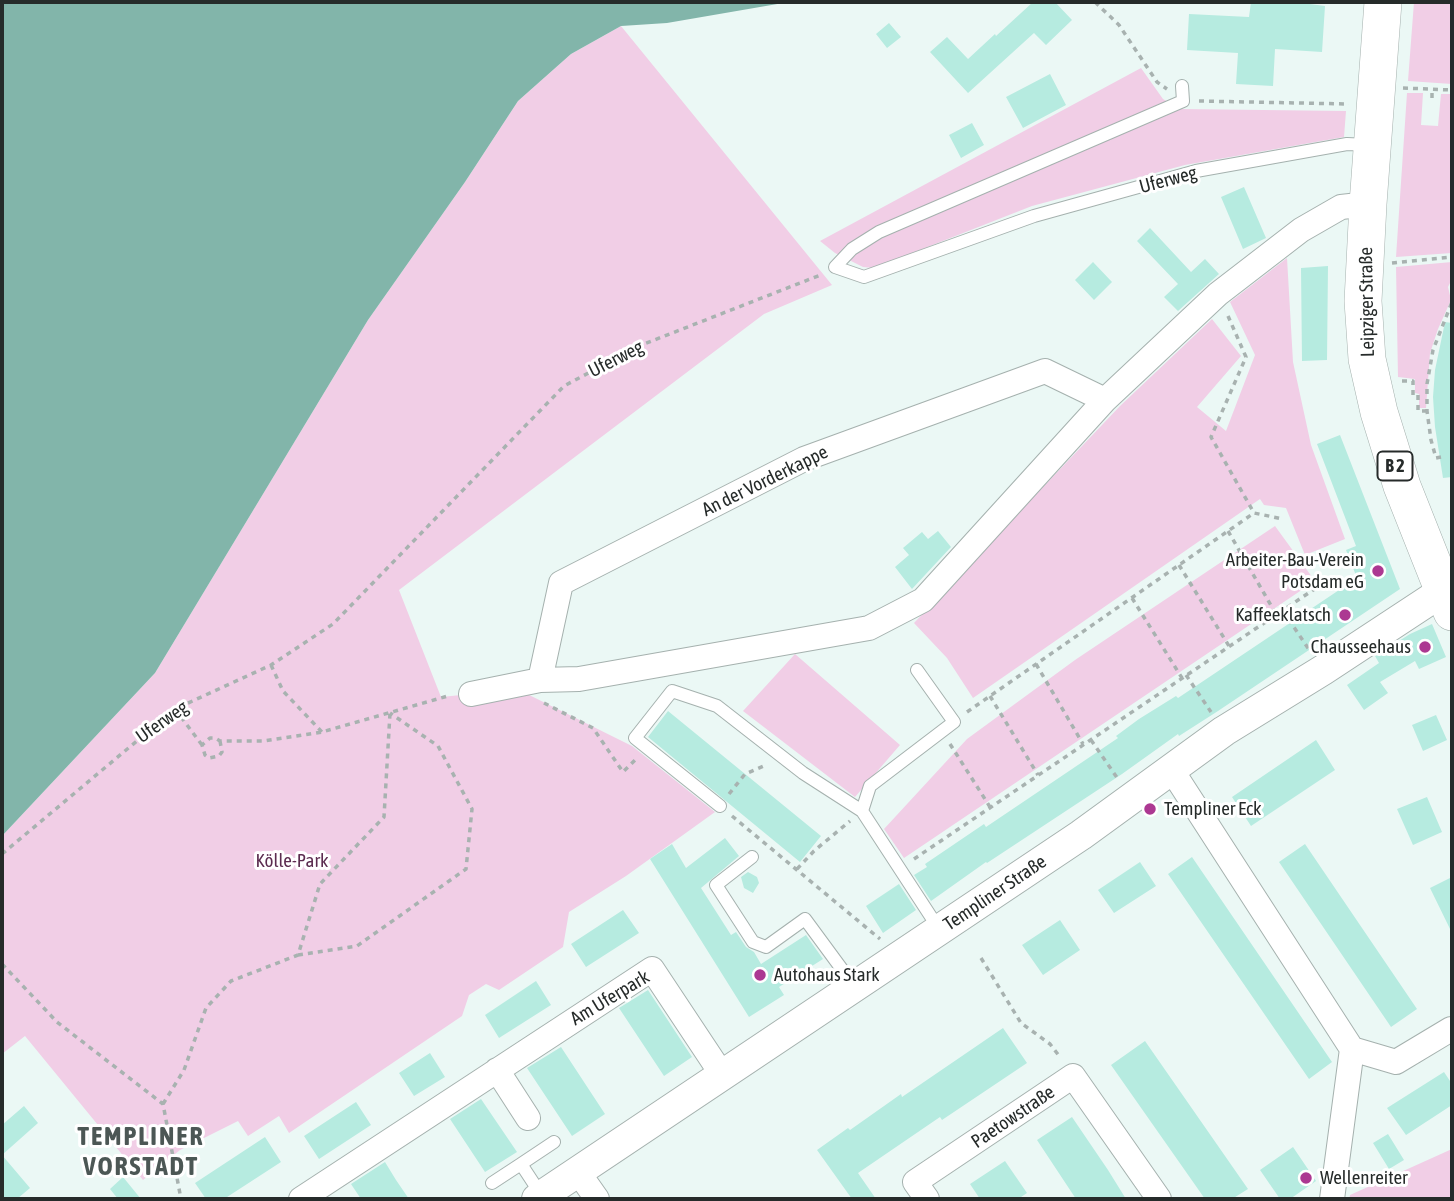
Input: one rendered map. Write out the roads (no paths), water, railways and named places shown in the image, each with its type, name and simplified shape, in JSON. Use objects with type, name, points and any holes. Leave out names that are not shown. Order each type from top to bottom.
[{"type":"main road","name":"Leipziger Straße","points":[[1382,2],[1368,204],[1364,336],[1369,371],[1402,486],[1449,597]]},
{"type":"street","points":[[471,694],[540,680],[579,679],[869,628],[923,600],[1105,400],[1218,295],[1301,230],[1341,207],[1368,204]]},
{"type":"street","name":"An der Vorderkappe","points":[[540,680],[561,583],[804,459],[1045,371],[1105,400]]},
{"type":"street","name":"Templiner Straße","points":[[539,1198],[895,961],[1224,731],[1449,597]]},
{"type":"street","points":[[1171,769],[1352,1049],[1332,1199]]},
{"type":"street","name":"Am Uferpark","points":[[317,1195],[497,1070],[652,968],[723,1076]]},
{"type":"street","points":[[1352,1049],[1396,1062],[1451,1029]]},
{"type":"street","points":[[497,1070],[528,1118]]},
{"type":"street","name":"Paetowstraße","points":[[927,1199],[915,1182],[1073,1076],[1159,1199]]},
{"type":"street","points":[[578,1172],[597,1199]]},
{"type":"lane","name":"Uferweg","points":[[1182,86],[1183,101],[879,232],[852,249],[835,267],[864,277],[1034,216],[1196,172],[1347,144],[1372,145]]},
{"type":"lane","points":[[862,811],[870,786],[954,722],[917,670]]},
{"type":"lane","points":[[720,806],[635,738],[672,691],[717,706],[783,758],[862,811],[940,930]]},
{"type":"lane","points":[[752,857],[716,885],[753,942],[766,947],[805,919],[855,988]]},
{"type":"lane","points":[[492,1183],[554,1142]]},
{"type":"lane","points":[[520,1164],[539,1198]]},
{"type":"place","name":"Arbeiter-Bau-Verein Potsdam eG","points":[[1378,571]]},
{"type":"place","name":"Kaffeeklatsch","points":[[1345,615]]},
{"type":"place","name":"Chausseehaus","points":[[1425,647]]},
{"type":"place","name":"Templiner Eck","points":[[1150,809]]},
{"type":"place","name":"Autohaus Stark","points":[[760,975]]},
{"type":"place","name":"Wellenreiter","points":[[1306,1178]]},
{"type":"district","name":"TEMPLINER VORSTADT","points":[[141,1152]]},
{"type":"park label","name":"Kölle-Park","points":[[292,861]]}]
